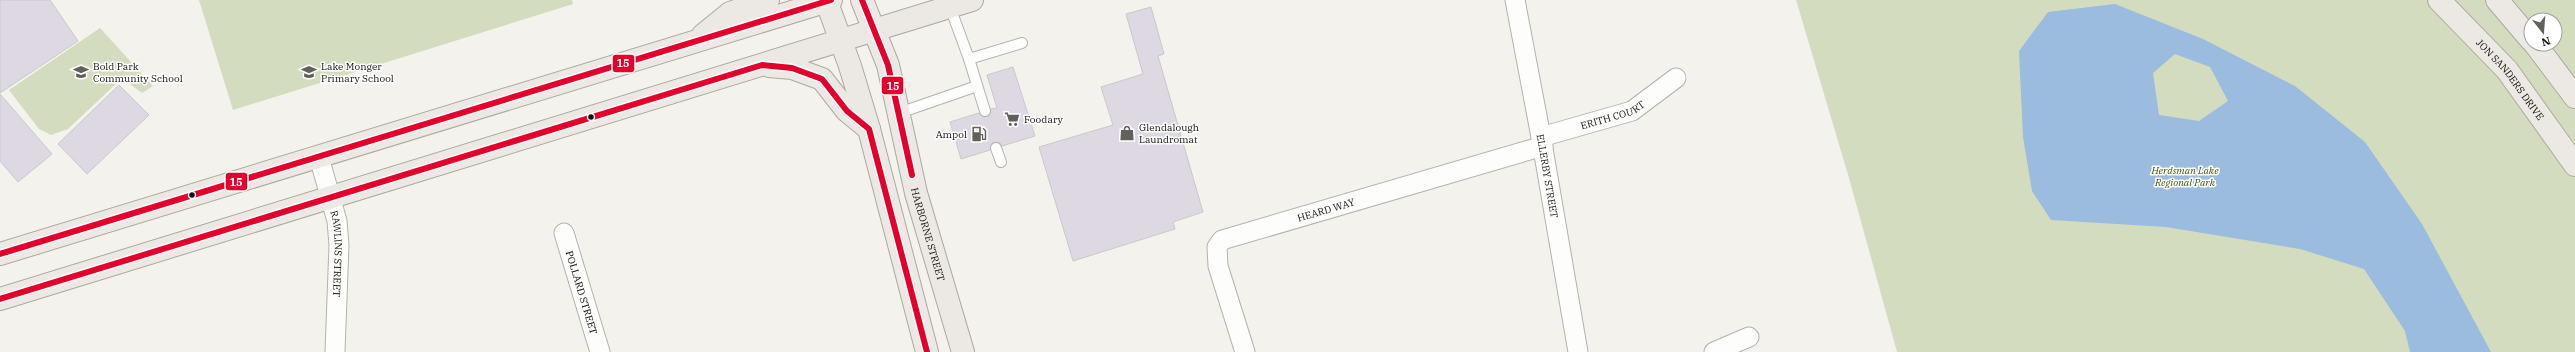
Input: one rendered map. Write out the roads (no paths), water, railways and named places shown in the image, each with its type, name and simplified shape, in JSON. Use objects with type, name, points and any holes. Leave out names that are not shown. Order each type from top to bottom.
[{"type":"main road","points":[[694,42],[730,13],[768,0]]},
{"type":"main road","points":[[0,254],[828,0],[869,129],[927,352]]},
{"type":"main road","name":"HARBORNE STREET","points":[[862,0],[888,65],[916,193],[963,352]]},
{"type":"main road","points":[[0,299],[972,0]]},
{"type":"main road","name":"JON SANDERS DRIVE","points":[[2439,0],[2507,70],[2575,165]]},
{"type":"main road","points":[[2497,0],[2523,31]]},
{"type":"main road","points":[[2541,52],[2575,97]]},
{"type":"main road","points":[[762,65],[792,68],[822,79],[847,111],[869,129]]},
{"type":"street","name":"ELLERBY STREET","points":[[1515,0],[1542,141],[1578,352]]},
{"type":"street","name":"ERITH COURT","points":[[1542,141],[1632,111],[1676,78]]},
{"type":"street","name":"HEARD WAY","points":[[1245,352],[1218,266],[1217,247],[1222,240],[1542,141]]},
{"type":"street","name":"RAWLINS STREET","points":[[319,157],[331,198],[339,244],[335,352]]},
{"type":"street","name":"POLLARD STREET","points":[[564,233],[600,352]]},
{"type":"street","points":[[1714,352],[1749,337]]},
{"type":"lane","points":[[950,7],[969,59],[985,111]]},
{"type":"lane","points":[[969,59],[1022,43]]},
{"type":"lane","points":[[899,113],[977,86]]},
{"type":"lane","points":[[996,148],[1000,162]]},
{"type":"water","points":[[2115,4],[2203,39],[2295,86],[2365,142],[2422,224],[2491,352],[2410,352],[2405,331],[2364,269],[2300,249],[2166,227],[2051,220],[2032,191],[2023,137],[2019,51],[2048,12]],"holes":[[[2175,54],[2210,67],[2228,101],[2199,121],[2159,115],[2153,73]]]},
{"type":"place","name":"Bold Park Community School","points":[[81,72]]},
{"type":"place","name":"Lake Monger Primary School","points":[[309,72]]},
{"type":"place","name":"Foodary","points":[[1012,119]]},
{"type":"place","name":"Glendalough Laundromat","points":[[1127,133]]},
{"type":"place","name":"Ampol","points":[[979,134]]},
{"type":"park label","name":"Herdsman Lake Regional Park","points":[[2185,176]]}]
